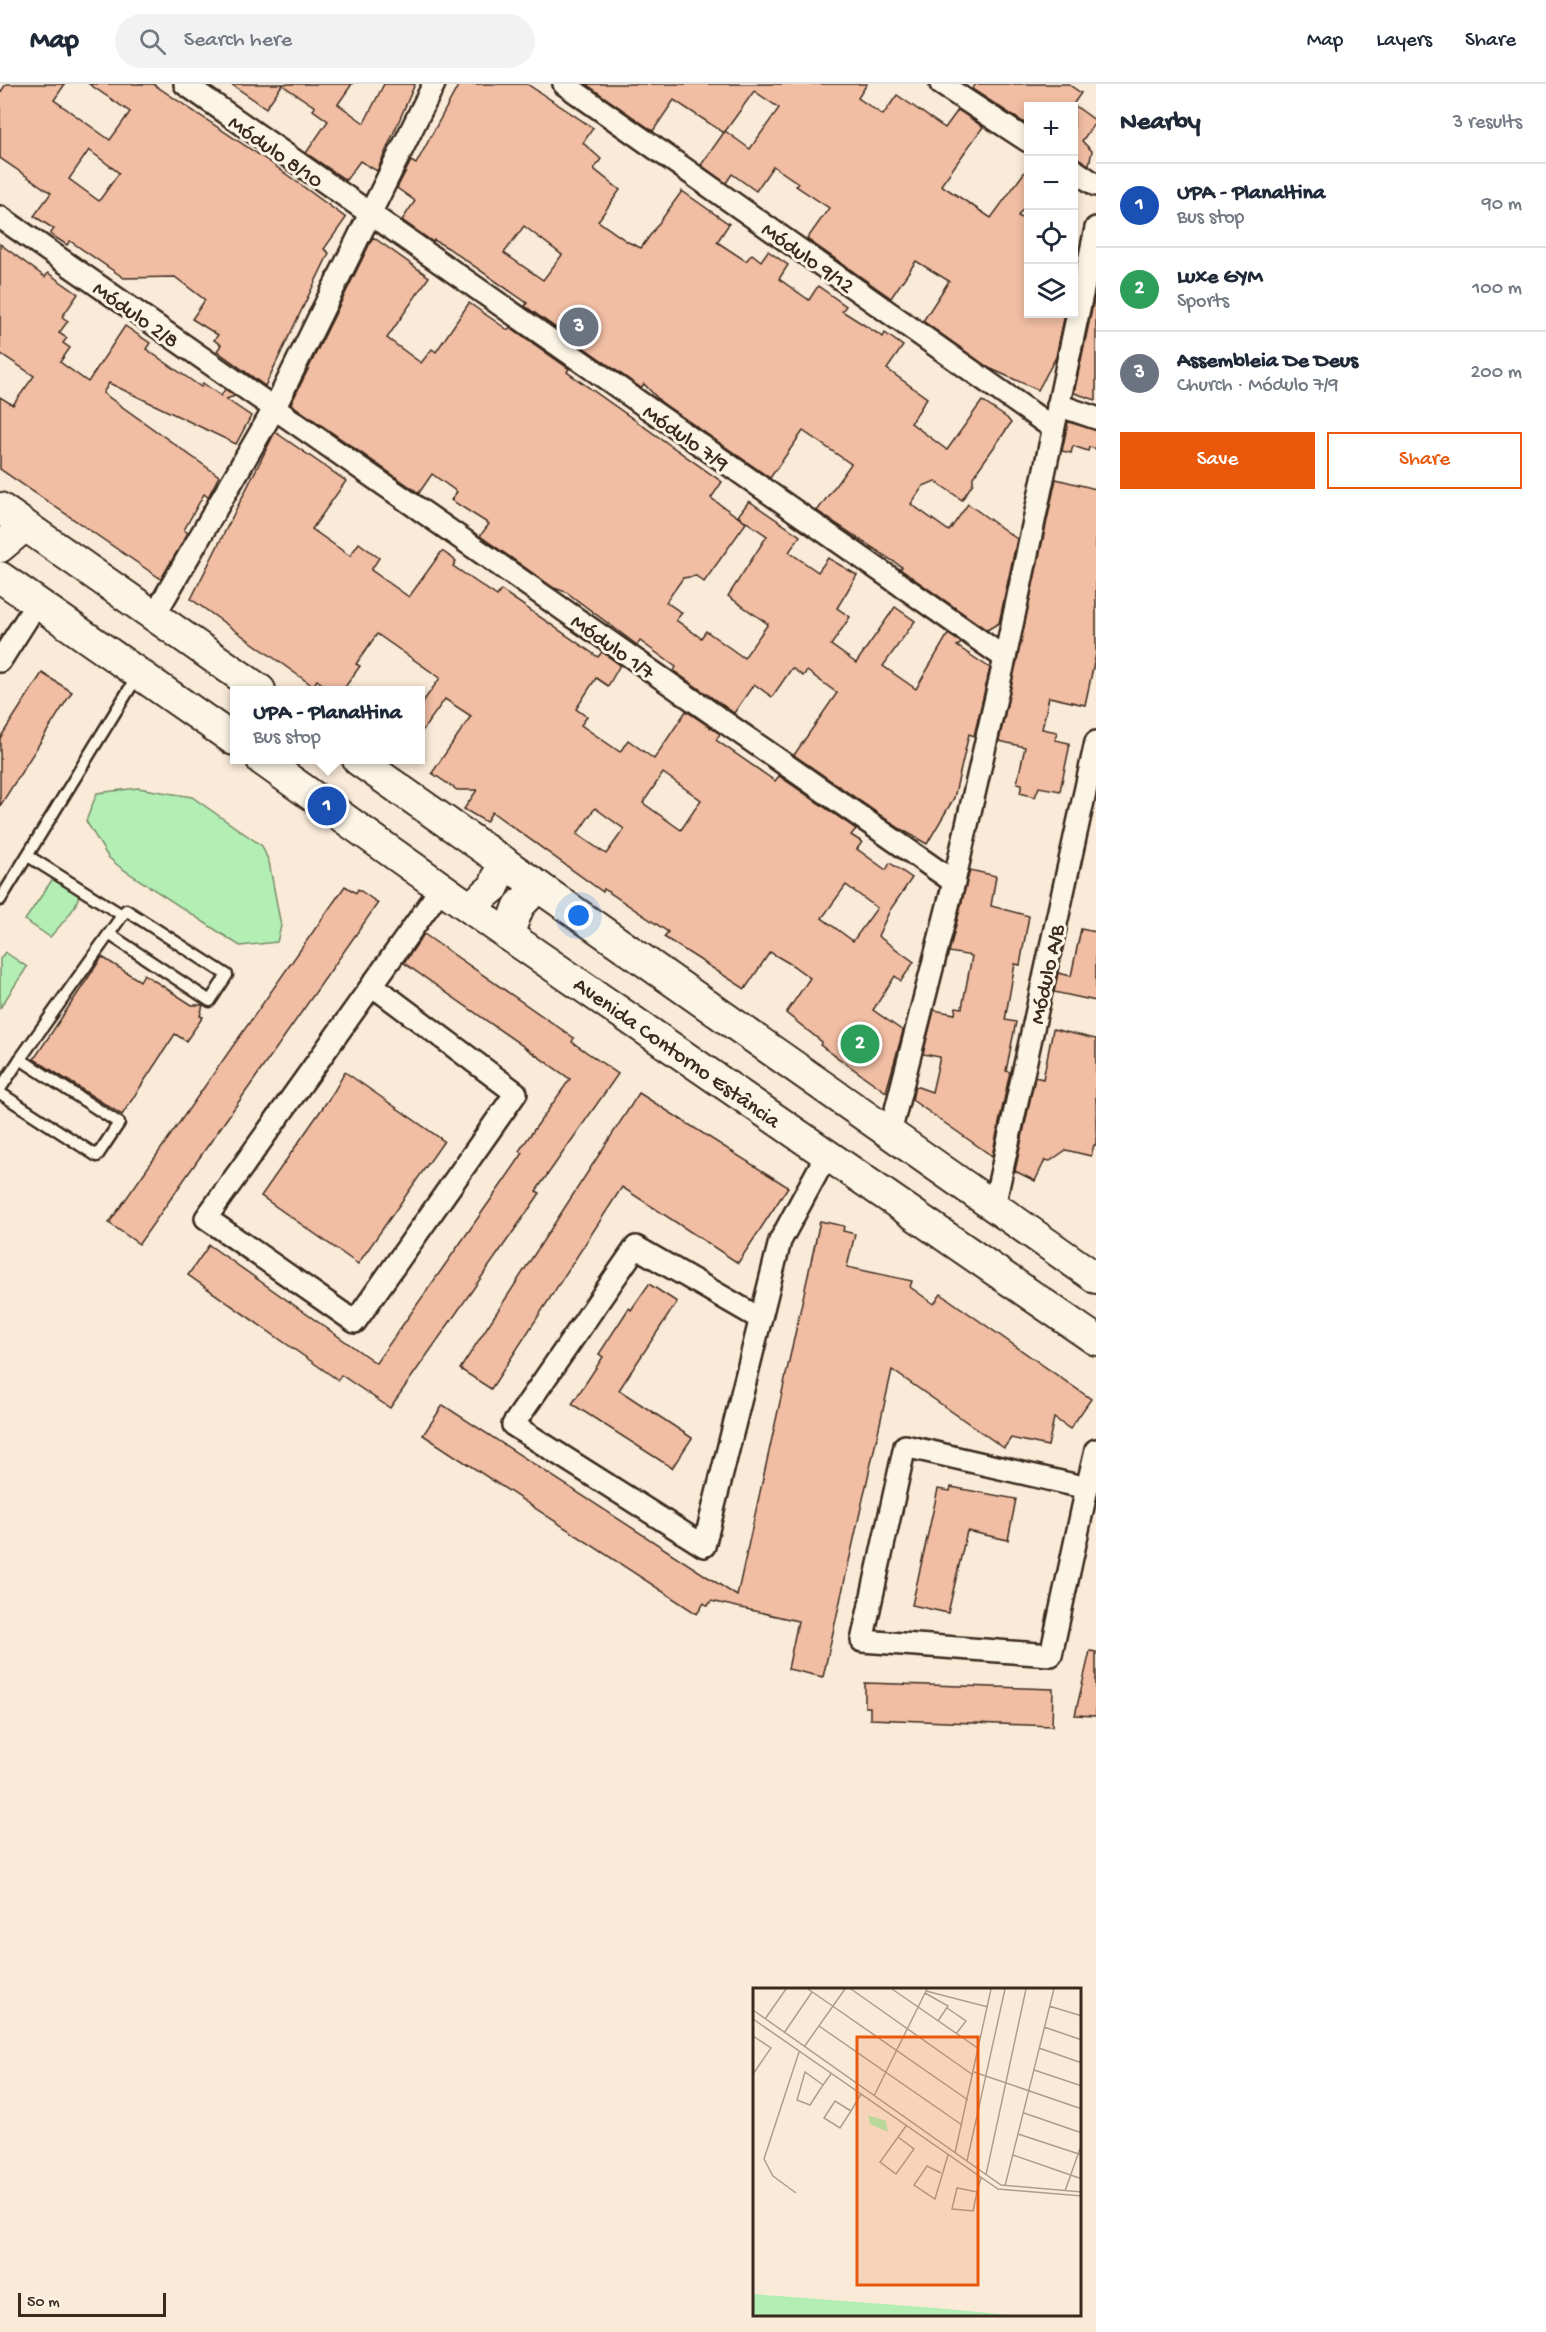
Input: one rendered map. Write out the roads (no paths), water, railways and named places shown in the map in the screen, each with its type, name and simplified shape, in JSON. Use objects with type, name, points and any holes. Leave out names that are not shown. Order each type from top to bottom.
[{"type":"street","name":"Módulo 8/10","points":[[185,84],[370,215]]},
{"type":"street","points":[[154,616],[274,408],[434,84]]},
{"type":"street","name":"Módulo 9/12","points":[[564,84],[1053,428]]},
{"type":"street","points":[[941,84],[1024,138]]},
{"type":"street","points":[[1078,173],[1096,185]]},
{"type":"street","name":"Módulo 7/9","points":[[370,215],[1005,658]]},
{"type":"street","name":"Módulo 2/8","points":[[0,217],[274,408]]},
{"type":"street","points":[[890,1133],[954,882],[1005,658],[1096,228]]},
{"type":"street","points":[[1058,405],[1096,418]]},
{"type":"street","name":"Módulo 1/7","points":[[274,408],[954,882]]},
{"type":"street","points":[[0,508],[254,686]]},
{"type":"street","points":[[0,547],[25,526]]},
{"type":"street","points":[[0,577],[230,737]]},
{"type":"street","points":[[0,661],[37,603]]},
{"type":"street","name":"Módulo A/B","points":[[994,1206],[1096,742]]},
{"type":"street","name":"Avenida Contorno Estância","points":[[269,764],[508,934],[1096,1340]]},
{"type":"street","points":[[365,764],[1096,1278]]},
{"type":"street","points":[[470,907],[494,887],[503,861]]},
{"type":"street","points":[[508,934],[519,906],[538,885]]},
{"type":"street","points":[[372,985],[516,1093],[355,1322],[206,1218],[372,985],[442,887]]},
{"type":"street","points":[[759,1318],[636,1247],[513,1425],[704,1546],[780,1241],[827,1154]]},
{"type":"street","points":[[1087,1488],[905,1446],[862,1641],[1051,1655],[1096,1449]]},
{"type":"lane","points":[[0,900],[140,673]]},
{"type":"lane","points":[[28,856],[123,915]]},
{"type":"lane","points":[[21,1059],[119,1123],[97,1156],[0,1091],[11,1073],[126,909],[227,975],[210,1001],[109,934]]},
{"type":"lane","points":[[0,1066],[11,1073]]},
{"type":"place","name":"Assembleia De Deus","points":[[579,327]]},
{"type":"place","name":"UPA - Planaltina","points":[[327,806]]},
{"type":"place","name":"Luxe GYM","points":[[860,1044]]}]
